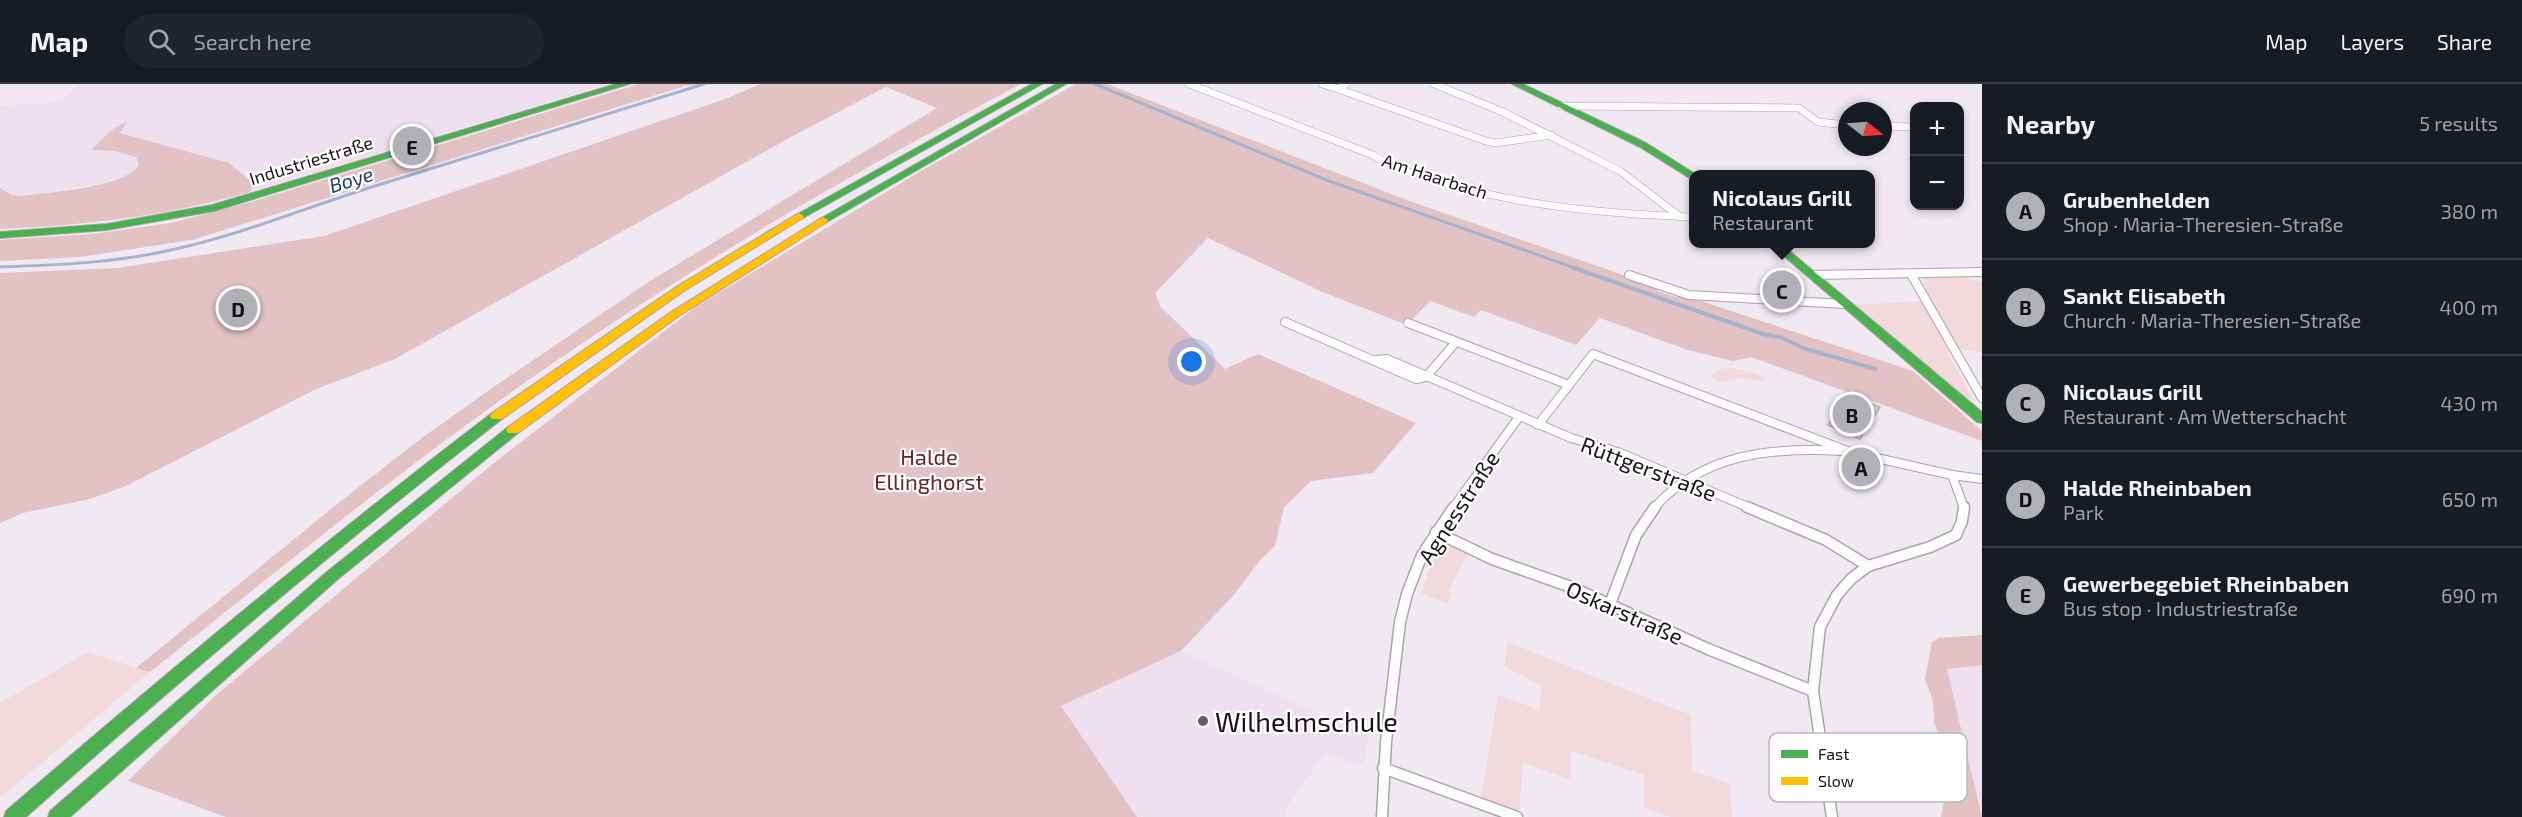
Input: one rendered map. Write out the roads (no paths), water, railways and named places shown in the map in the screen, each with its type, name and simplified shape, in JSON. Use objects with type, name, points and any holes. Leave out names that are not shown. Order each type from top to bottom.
[{"type":"main road","name":"Industriestraße","points":[[0,235],[59,233],[155,221],[214,208],[626,84]]},
{"type":"main road","points":[[13,817],[155,691],[327,549],[423,472],[572,363],[679,289],[790,220],[1038,84]]},
{"type":"main road","points":[[1516,84],[1643,145],[1689,174]]},
{"type":"main road","points":[[57,817],[280,618],[540,409],[696,299],[799,234],[900,172],[1057,86]]},
{"type":"main road","points":[[1781,248],[1982,419]]},
{"type":"street","name":"Am Haarbach","points":[[1189,84],[1373,155],[1395,167],[1447,184],[1510,199],[1574,209],[1689,217]]},
{"type":"street","points":[[1322,84],[1486,141],[1496,142],[1551,135]]},
{"type":"street","points":[[1338,89],[1346,84]]},
{"type":"street","points":[[1434,84],[1551,135],[1620,171],[1679,216]]},
{"type":"street","points":[[1561,106],[1799,108],[1818,122],[1838,124]]},
{"type":"street","points":[[1892,126],[1910,127]]},
{"type":"street","points":[[1812,275],[1982,272]]},
{"type":"street","points":[[1911,274],[1982,398]]},
{"type":"street","points":[[1629,275],[1689,295],[1845,304]]},
{"type":"street","name":"Rüttgerstraße","points":[[1285,322],[1376,360],[1387,359],[1538,425],[1618,452],[1686,480],[1826,540],[1868,566]]},
{"type":"street","points":[[1408,323],[1569,386]]},
{"type":"street","points":[[1426,377],[1456,342]]},
{"type":"street","points":[[1538,425],[1593,354],[1850,452],[1952,475],[1982,479]]},
{"type":"street","name":"Agnesstraße","points":[[1382,817],[1383,768],[1400,622],[1407,594],[1422,555],[1436,532],[1519,417]]},
{"type":"street","points":[[1610,604],[1634,539],[1647,516],[1663,498],[1686,480],[1710,467],[1740,456],[1762,452],[1787,449],[1850,452]]},
{"type":"street","points":[[1819,733],[1813,691],[1820,627],[1837,595],[1851,579],[1868,566],[1930,548],[1956,534],[1962,521],[1964,507],[1952,475]]},
{"type":"street","name":"Oskarstraße","points":[[1436,532],[1492,559],[1610,604],[1708,649],[1813,691]]},
{"type":"street","points":[[1383,768],[1516,817]]},
{"type":"street","points":[[1830,802],[1832,817]]},
{"type":"waterway","name":"Boye","points":[[0,267],[107,261],[197,244],[704,84]]},
{"type":"waterway","points":[[1095,84],[1329,181],[1578,269]]},
{"type":"waterway","points":[[1574,268],[1763,334],[1780,337],[1803,348],[1875,369]]},
{"type":"place","name":"Gewerbegebiet Rheinbaben","points":[[412,146]]},
{"type":"place","name":"Nicolaus Grill","points":[[1782,290]]},
{"type":"place","name":"Halde Rheinbaben","points":[[238,308]]},
{"type":"place","name":"Sankt Elisabeth","points":[[1852,414]]},
{"type":"place","name":"Grubenhelden","points":[[1861,467]]},
{"type":"place","name":"Wilhelmschule","points":[[1203,721]]},
{"type":"park label","name":"Halde Ellinghorst","points":[[929,468]]}]
